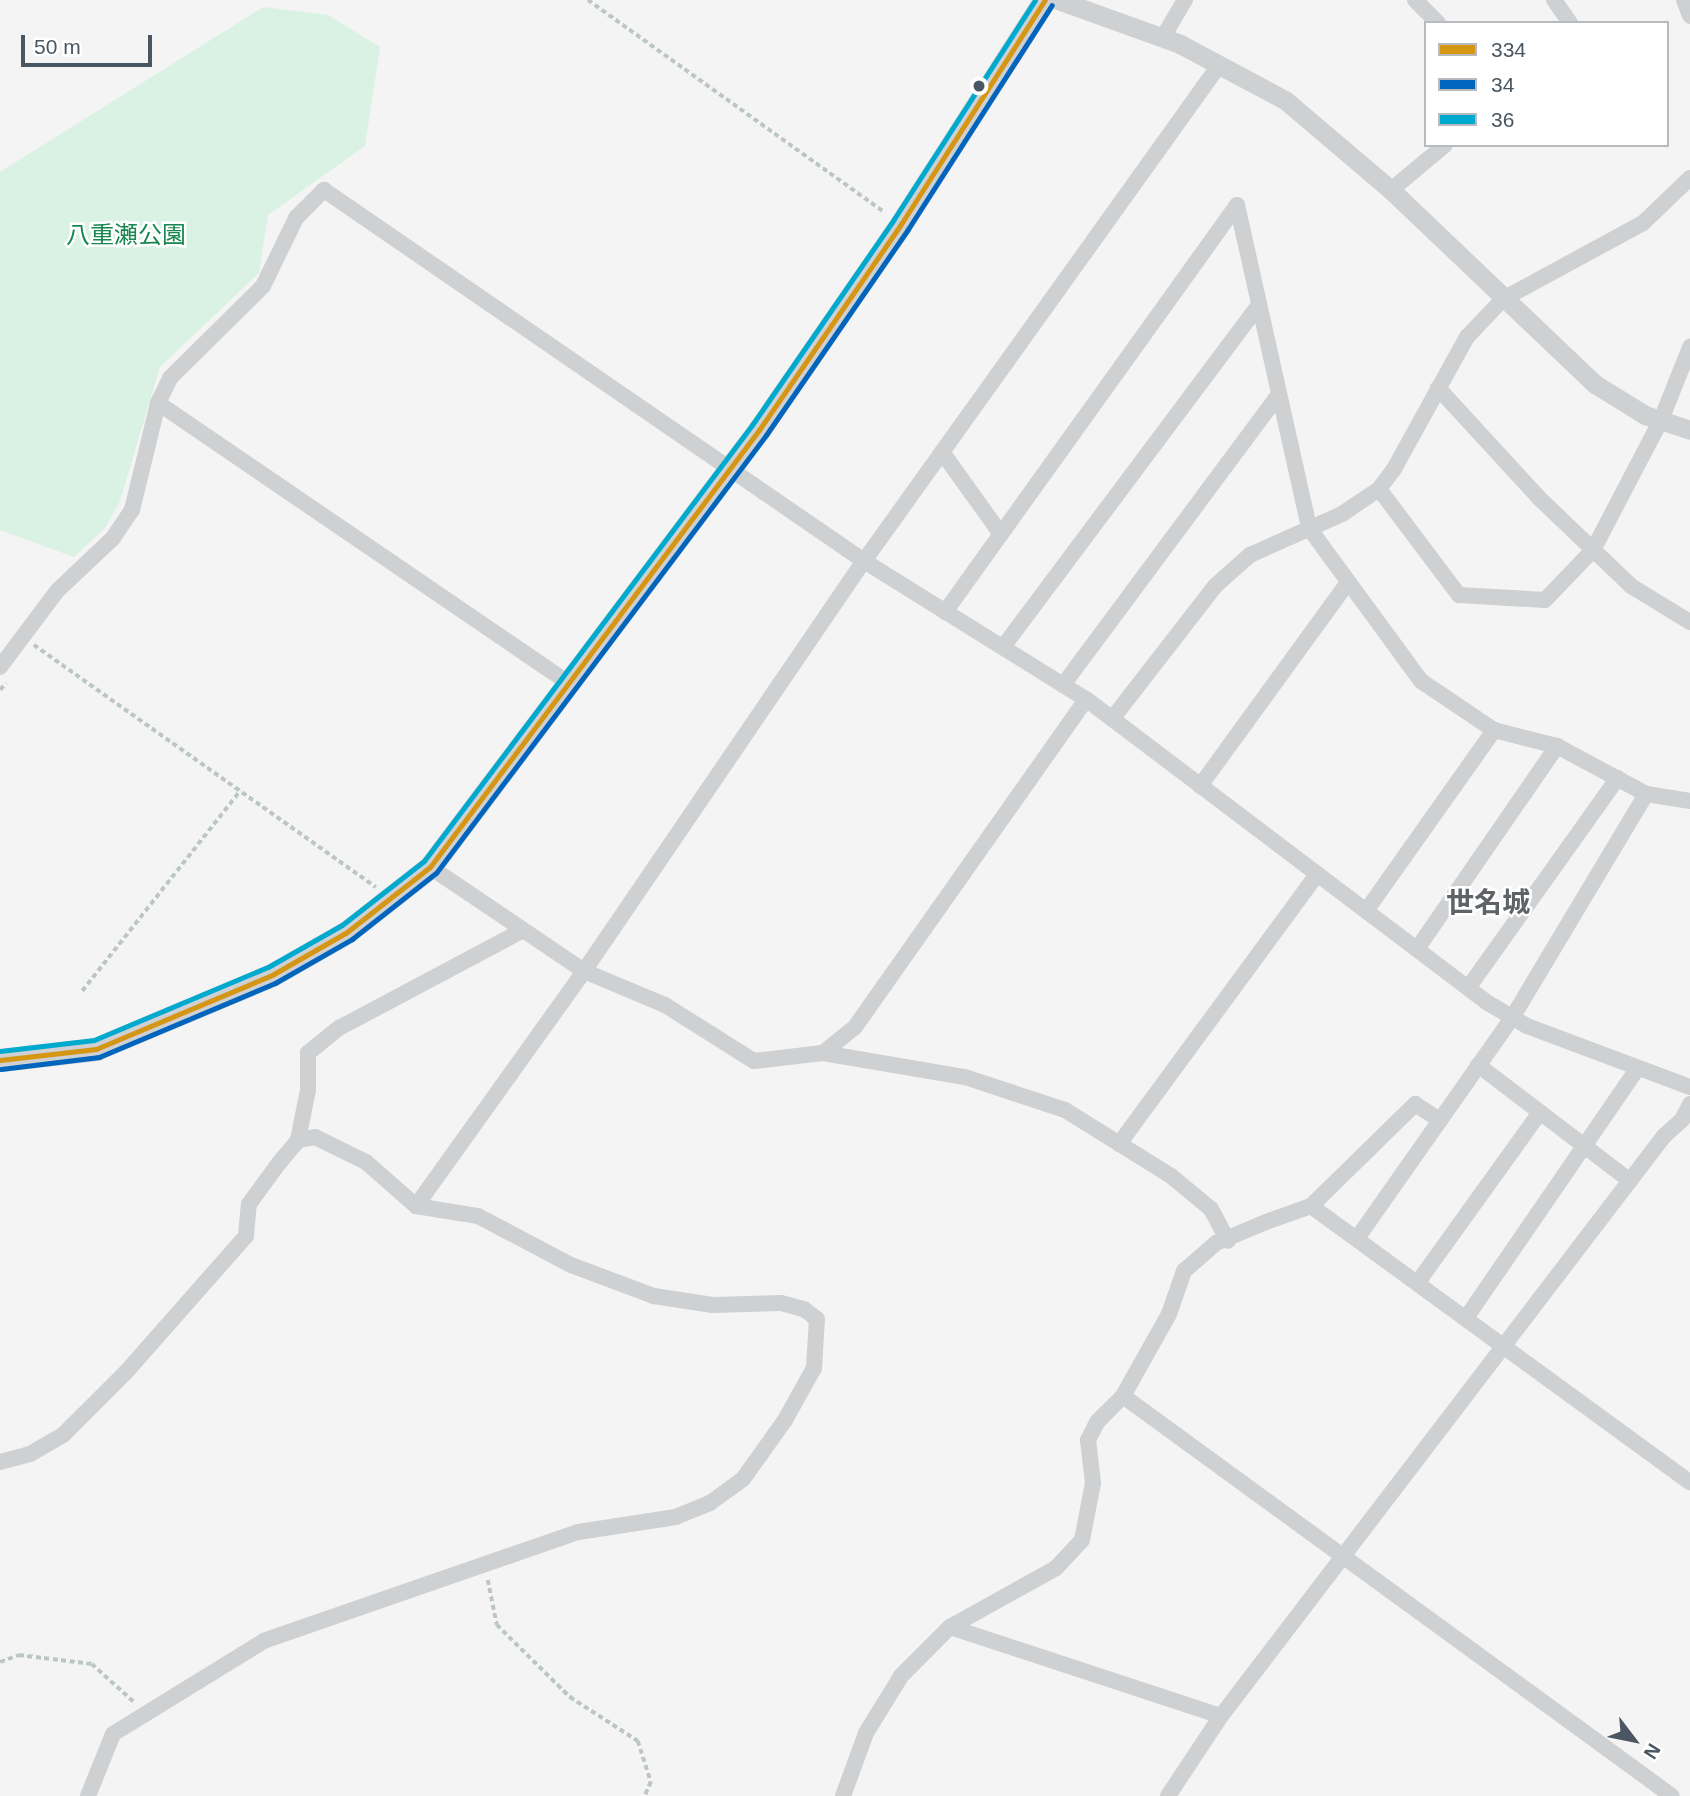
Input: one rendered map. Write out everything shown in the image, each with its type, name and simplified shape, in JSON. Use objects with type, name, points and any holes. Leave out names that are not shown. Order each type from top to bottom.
[{"type":"main road","points":[[0,1060],[78,1053],[134,1036],[283,969],[392,898],[430,867],[732,467],[901,224],[1045,0]]},
{"type":"street","points":[[1058,0],[1163,37],[1220,64],[1284,100],[1391,190],[1595,384],[1620,403],[1690,430]]},
{"type":"street","points":[[1163,37],[1185,0]]},
{"type":"street","points":[[1415,0],[1436,21]]},
{"type":"street","points":[[1554,0],[1569,21]]},
{"type":"street","points":[[1684,0],[1690,16]]},
{"type":"street","points":[[416,1206],[584,971],[864,561],[1220,64]]},
{"type":"street","points":[[1391,190],[1443,147]]},
{"type":"street","points":[[1112,719],[1215,586],[1250,555],[1309,528],[1379,489],[1394,469],[1467,337],[1503,299],[1643,223],[1690,178]]},
{"type":"street","points":[[0,667],[57,591],[113,538],[132,510],[158,403],[170,378],[263,286],[296,218],[324,190],[732,467],[864,561],[1086,699],[1468,988],[1512,1018],[1690,1087]]},
{"type":"street","points":[[945,612],[1237,205],[1309,528],[1420,681],[1493,730],[1557,746],[1646,794],[1690,800]]},
{"type":"street","points":[[1003,647],[1259,305]]},
{"type":"street","points":[[1379,489],[1459,595],[1545,600],[1593,550],[1661,421],[1690,346]]},
{"type":"street","points":[[1438,388],[1631,586],[1690,622]]},
{"type":"street","points":[[1063,685],[1279,394]]},
{"type":"street","points":[[158,403],[568,683]]},
{"type":"street","points":[[942,452],[1001,534]]},
{"type":"street","points":[[1200,786],[1348,582]]},
{"type":"street","points":[[823,1053],[855,1027],[1086,699]]},
{"type":"street","points":[[1366,911],[1493,730]]},
{"type":"street","points":[[1417,949],[1557,746]]},
{"type":"street","points":[[1468,988],[1618,778]]},
{"type":"street","points":[[1358,1237],[1512,1018],[1646,794]]},
{"type":"street","points":[[430,867],[584,971],[665,1005],[754,1061],[823,1053],[1007,1087],[1065,1110],[1171,1176],[1211,1209],[1228,1241]]},
{"type":"street","points":[[1119,1144],[1317,874]]},
{"type":"street","points":[[0,1462],[30,1454],[64,1434],[127,1371],[246,1236],[249,1203],[298,1140],[308,1090],[308,1053],[339,1028],[523,930]]},
{"type":"street","points":[[1478,1065],[1630,1181]]},
{"type":"street","points":[[1466,1318],[1639,1068]]},
{"type":"street","points":[[843,1796],[866,1733],[901,1676],[950,1627],[1056,1568],[1082,1540],[1093,1483],[1088,1440],[1097,1422],[1123,1396],[1168,1314],[1184,1271],[1198,1255],[1311,1206],[1415,1104],[1440,1120]]},
{"type":"street","points":[[1168,1796],[1221,1716],[1630,1181],[1686,1123],[1690,1104]]},
{"type":"street","points":[[1418,1282],[1540,1112]]},
{"type":"street","points":[[88,1796],[113,1734],[264,1642],[578,1532],[676,1517],[710,1503],[743,1479],[785,1420],[814,1368],[817,1319],[804,1309],[781,1304],[712,1305],[654,1296],[571,1265],[478,1216],[416,1206],[366,1162],[315,1137],[298,1140]]},
{"type":"street","points":[[1311,1206],[1358,1237],[1690,1482]]},
{"type":"street","points":[[1123,1396],[1672,1796]]},
{"type":"street","points":[[950,1627],[1221,1716]]},
{"type":"path","points":[[588,0],[901,224]]},
{"type":"path","points":[[23,637],[392,898]]},
{"type":"path","points":[[82,991],[240,790]]},
{"type":"path","points":[[485,1564],[497,1625],[570,1697],[638,1741],[651,1782],[645,1796]]},
{"type":"path","points":[[0,1662],[19,1655],[92,1664],[146,1713]]},
{"type":"green space","name":"八重瀬公園","points":[[263,7],[328,15],[380,47],[365,146],[268,215],[259,273],[160,367],[120,501],[105,528],[74,557],[0,530],[0,172]]},
{"type":"transit line","name":"36","points":[[0,1051],[94,1040],[268,967],[342,925],[424,861],[752,425],[894,219],[1035,0]]},
{"type":"transit line","name":"334","points":[[0,1060],[96,1049],[272,975],[347,932],[430,867],[759,430],[901,224],[1045,0]]},
{"type":"transit line","name":"34","points":[[1,1069],[99,1057],[275,983],[352,939],[436,873],[766,435],[908,229],[1052,5]]},
{"type":"district","name":"世名城","points":[[1488,903]]}]
